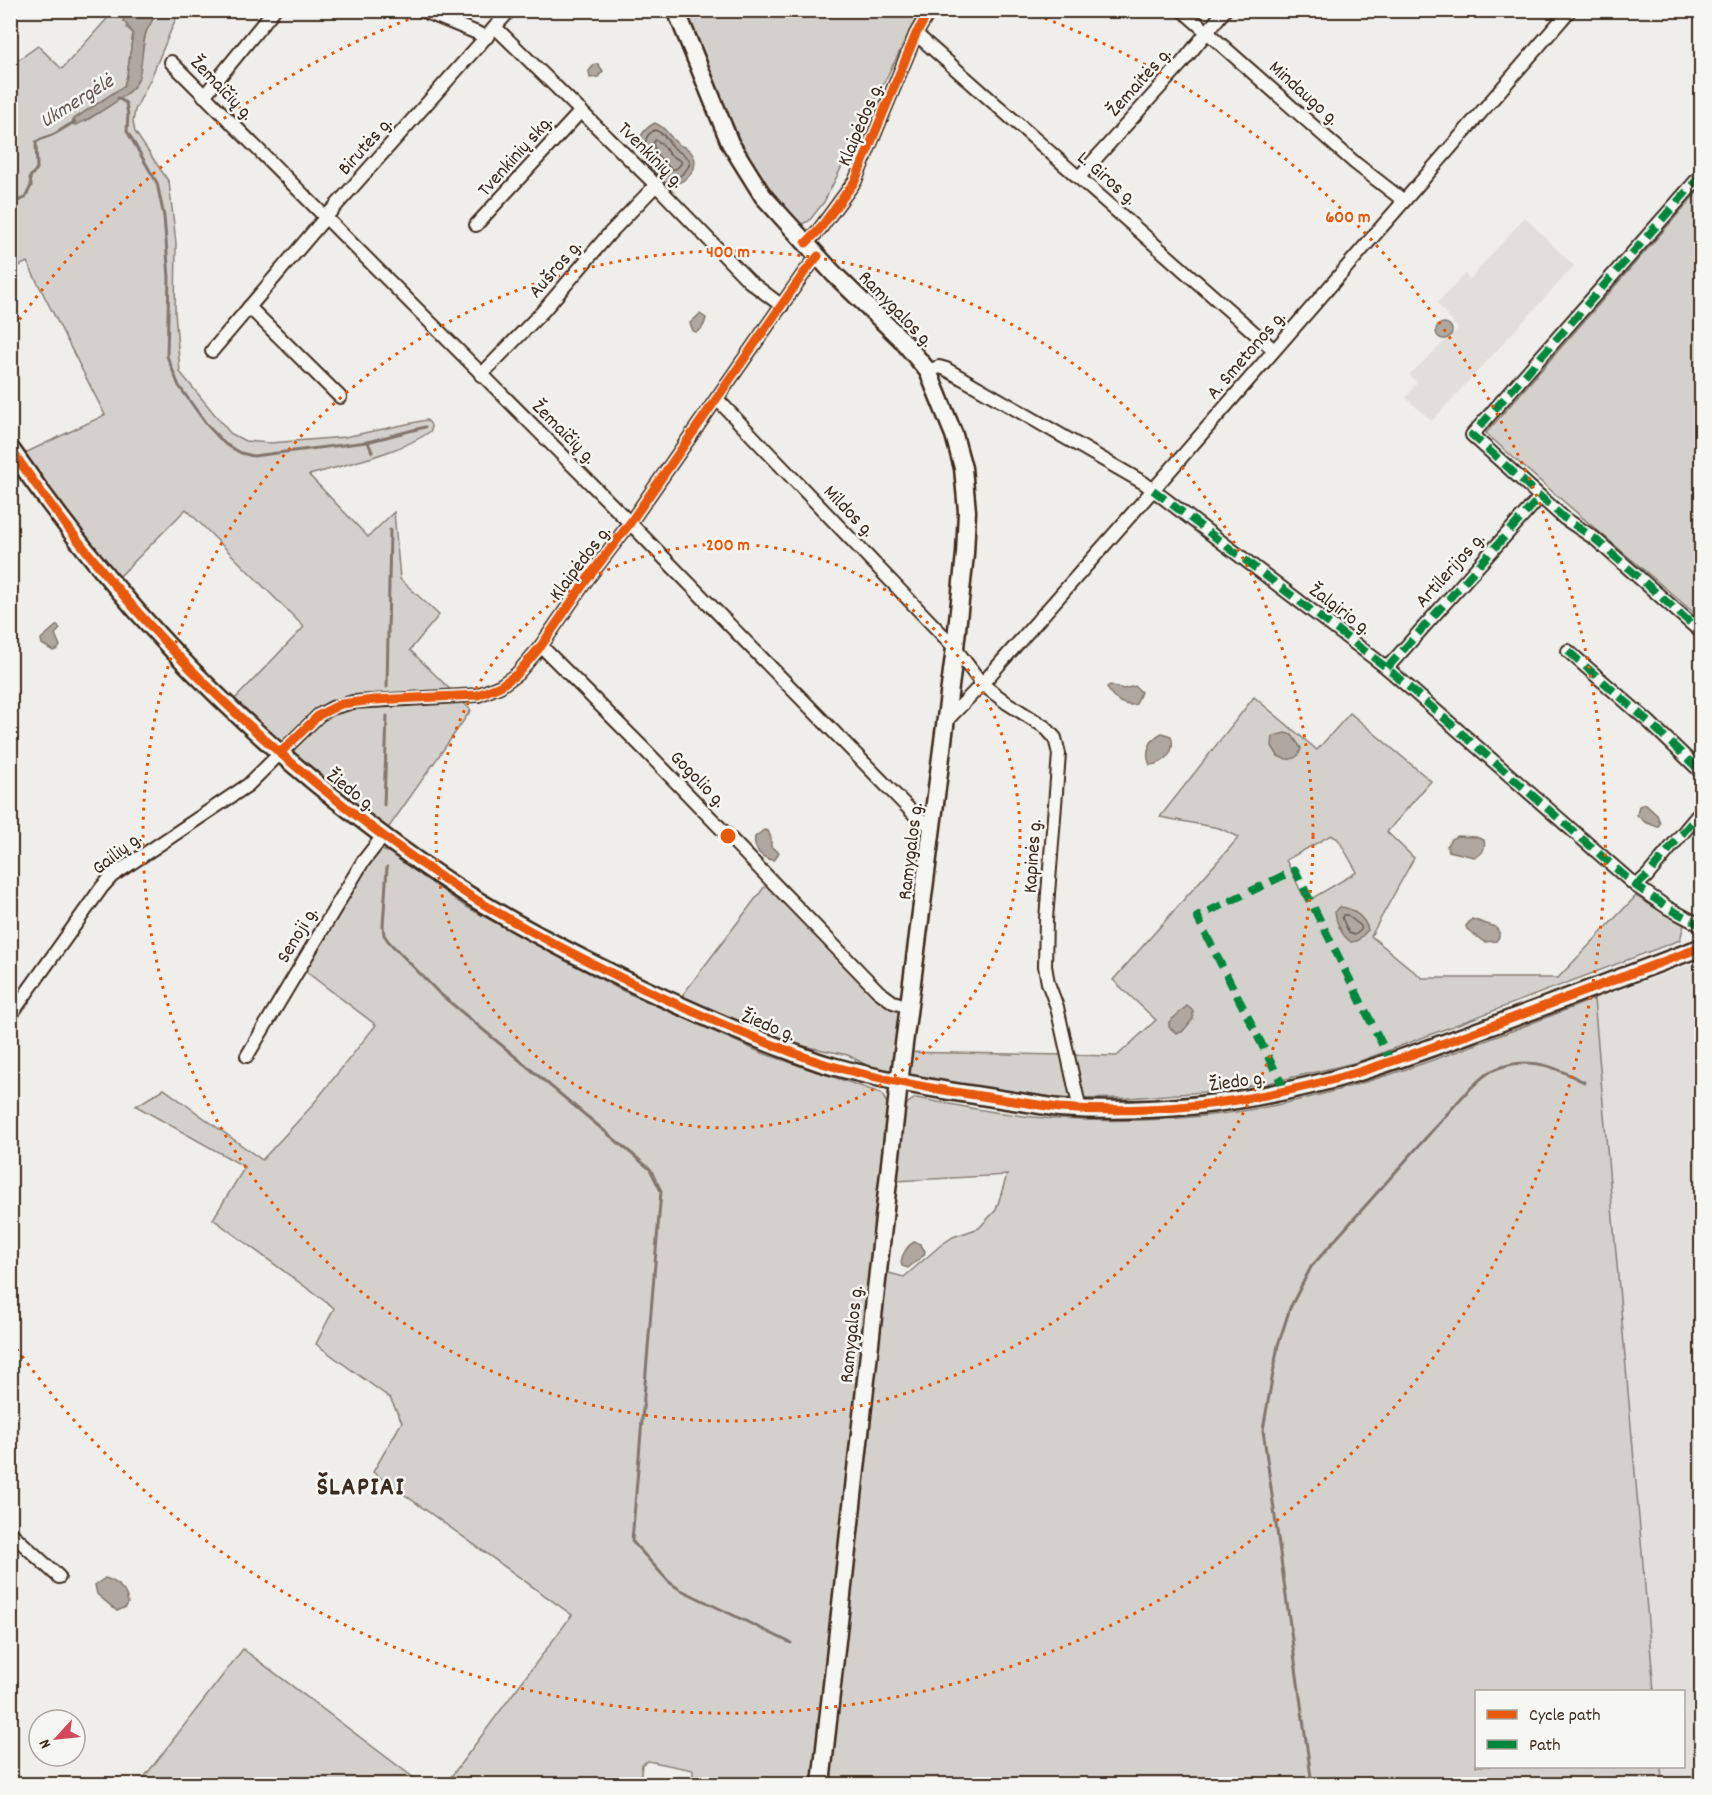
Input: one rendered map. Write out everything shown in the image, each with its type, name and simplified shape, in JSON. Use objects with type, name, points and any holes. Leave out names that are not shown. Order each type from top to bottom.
[{"type":"street","points":[[204,96],[274,10]]},
{"type":"street","name":"Tvenkinių g.","points":[[421,10],[491,32],[581,111],[749,281],[782,306]]},
{"type":"street","name":"Birutės g.","points":[[212,351],[325,218],[510,10]]},
{"type":"street","name":"Ramygalos g.","points":[[676,10],[730,143],[763,196],[928,370],[954,435],[963,468],[967,511],[956,648],[899,1083],[821,1785]]},
{"type":"street","name":"Klaipėdos g.","points":[[806,243],[819,230],[855,181],[916,34],[930,10]]},
{"type":"street","name":"Mindaugo g.","points":[[1182,10],[1355,163],[1404,201]]},
{"type":"street","name":"Žemaitės g.","points":[[1079,177],[1181,64],[1225,10]]},
{"type":"street","name":"A. Smetonos g.","points":[[946,721],[982,684],[1153,490],[1570,10]]},
{"type":"street","name":"L. Giros g.","points":[[916,34],[1274,350]]},
{"type":"street","name":"Žemaičių g.","points":[[171,62],[630,524],[917,818],[934,824]]},
{"type":"street","name":"Tvenkinių skg.","points":[[476,225],[581,111]]},
{"type":"street","points":[[1701,174],[1472,435],[1564,518],[1594,538],[1701,633]]},
{"type":"street","name":"Aušros g.","points":[[481,375],[544,310],[609,234],[656,185]]},
{"type":"street","name":"Klaipėdos g.","points":[[280,753],[309,723],[332,708],[353,702],[489,692],[517,674],[541,646],[585,582],[630,524],[818,256]]},
{"type":"street","points":[[249,307],[340,397]]},
{"type":"street","name":"Žalgirio g.","points":[[928,370],[939,367],[946,369],[1144,483],[1387,668],[1636,886],[1668,908],[1701,926]]},
{"type":"street","name":"Mildos g.","points":[[717,399],[956,648]]},
{"type":"street","name":"Žiedo g.","points":[[10,448],[74,537],[124,598],[205,686],[280,753],[383,836],[476,899],[576,956],[756,1039],[829,1066],[899,1083],[1080,1110],[1168,1107],[1256,1097],[1329,1080],[1425,1050],[1701,947]]},
{"type":"street","name":"Artilerijos g.","points":[[1387,668],[1540,497]]},
{"type":"street","name":"Gogolio g.","points":[[541,646],[878,991],[893,1002],[909,1007]]},
{"type":"street","name":"Kapinės g.","points":[[956,648],[982,684],[1045,727],[1055,738],[1059,754],[1046,919],[1045,966],[1048,983],[1057,1007],[1080,1110]]},
{"type":"street","points":[[1568,651],[1649,722],[1701,774]]},
{"type":"street","name":"Gailių g.","points":[[10,1016],[112,876],[248,785],[280,753]]},
{"type":"street","points":[[1636,886],[1647,876],[1701,810]]},
{"type":"street","name":"Senoji g.","points":[[247,1056],[362,863],[383,836]]},
{"type":"street","points":[[10,1532],[59,1577]]},
{"type":"shaded area","points":[[114,11],[127,11],[125,12],[127,28],[133,33],[124,86],[74,119],[86,121],[123,97],[137,82],[146,31],[156,14],[155,11],[179,11],[135,110],[133,122],[135,132],[169,182],[176,243],[175,312],[180,372],[230,433],[245,441],[270,443],[345,437],[426,420],[431,425],[431,431],[404,446],[309,475],[368,537],[394,512],[400,579],[439,615],[410,650],[471,710],[387,830],[233,701],[304,627],[186,509],[118,578],[69,517],[25,453],[105,415],[27,262],[11,270],[10,66],[38,46],[62,69]]},
{"type":"shaded area","points":[[685,11],[920,11],[824,202],[809,221],[799,225],[765,182],[739,139]]},
{"type":"shaded area","points":[[1701,188],[1701,619],[1486,433]]},
{"type":"shaded area","points":[[1525,217],[1574,266],[1432,421],[1406,398],[1417,382],[1409,375],[1458,329],[1437,303],[1465,274],[1470,279]]},
{"type":"shaded area","points":[[1254,697],[1317,750],[1350,713],[1431,781],[1387,832],[1414,858],[1371,936],[1422,978],[1558,978],[1636,896],[1684,925],[1680,940],[1358,1062],[1268,1083],[1203,1092],[1128,1098],[1066,1099],[1000,1091],[870,1067],[848,1055],[798,1045],[681,997],[772,877],[881,989],[901,1000],[896,1052],[1117,1056],[1156,1020],[1113,980],[1239,837],[1219,828],[1160,817]],"holes":[[[1331,835],[1338,839],[1357,872],[1306,902],[1286,860]]]},
{"type":"shaded area","points":[[377,851],[391,853],[463,905],[621,990],[762,1053],[881,1093],[887,1103],[889,1113],[814,1784],[734,1784],[734,1781],[693,1781],[693,1770],[648,1761],[642,1764],[640,1784],[437,1784],[447,1782],[572,1615],[373,1472],[402,1422],[390,1398],[316,1344],[334,1308],[213,1219],[245,1167],[136,1106],[164,1089],[262,1160],[310,1108],[376,1025],[305,971],[308,956]]},
{"type":"shaded area","points":[[1701,961],[1701,1784],[1662,1784],[1661,1768],[1685,1768],[1685,1690],[1654,1690],[1594,999]]},
{"type":"shaded area","points":[[1594,999],[1654,1690],[1475,1690],[1475,1768],[1661,1768],[1662,1784],[829,1784],[885,1272],[904,1277],[953,1237],[979,1228],[996,1210],[1007,1175],[895,1181],[901,1122],[907,1104],[916,1098],[1020,1116],[1055,1119],[1179,1118],[1242,1111],[1303,1099],[1450,1054]]},
{"type":"shaded area","points":[[243,1649],[422,1784],[139,1784]]},
{"type":"water","points":[[127,11],[155,11],[145,36],[137,82],[127,93],[109,106],[76,125],[71,124],[74,119],[124,86],[133,33],[123,20]]},
{"type":"water","points":[[595,64],[598,64],[603,71],[598,77],[590,78],[589,71]]},
{"type":"water","points":[[655,123],[678,144],[689,150],[694,157],[695,164],[692,172],[682,181],[673,184],[664,182],[644,159],[640,140],[647,128]]},
{"type":"water","points":[[700,314],[706,318],[702,328],[696,332],[693,331],[690,323]]},
{"type":"water","points":[[1444,323],[1450,325],[1452,331],[1450,337],[1444,339],[1438,337],[1436,331],[1438,325]]},
{"type":"water","points":[[57,625],[60,629],[55,634],[60,646],[53,651],[42,644],[41,639]]},
{"type":"water","points":[[1110,685],[1123,689],[1135,686],[1141,692],[1136,704],[1127,705],[1119,701],[1109,691],[1107,687]]},
{"type":"water","points":[[1162,733],[1171,736],[1171,752],[1165,760],[1150,765],[1149,746]]},
{"type":"water","points":[[1285,733],[1292,735],[1301,748],[1298,755],[1292,759],[1278,756],[1272,746],[1273,736]]},
{"type":"water","points":[[1645,804],[1657,815],[1660,823],[1658,827],[1645,822],[1637,815],[1639,806]]},
{"type":"water","points":[[764,830],[768,831],[771,838],[771,847],[779,852],[773,860],[762,855],[755,845],[755,837]]},
{"type":"water","points":[[1457,836],[1484,840],[1483,851],[1474,857],[1449,851],[1447,846],[1451,839]]},
{"type":"water","points":[[1340,907],[1354,911],[1367,926],[1368,930],[1357,941],[1351,942],[1340,929],[1335,912]]},
{"type":"water","points":[[1472,919],[1495,927],[1499,932],[1496,941],[1484,942],[1467,929],[1466,926]]},
{"type":"water","points":[[1187,1006],[1193,1011],[1193,1019],[1182,1032],[1176,1033],[1169,1027],[1169,1022]]},
{"type":"water","points":[[914,1242],[920,1244],[925,1251],[924,1255],[908,1268],[902,1266],[904,1252]]},
{"type":"water","points":[[105,1578],[113,1581],[123,1590],[128,1603],[126,1607],[117,1611],[97,1594],[95,1585]]},
{"type":"waterway","points":[[118,98],[126,103],[127,131],[157,183],[164,217],[169,277],[167,356],[179,386],[207,425],[225,444],[241,453],[253,456],[367,442],[425,427]]},
{"type":"waterway","name":"Ukmergėlė","points":[[10,196],[17,201],[25,198],[31,186],[30,177],[37,169],[36,142],[75,122]]},
{"type":"waterway","points":[[368,442],[372,452]]},
{"type":"waterway","points":[[387,687],[390,530]]},
{"type":"waterway","points":[[384,805],[387,716]]},
{"type":"waterway","points":[[387,867],[383,926],[384,935],[389,942],[439,993],[650,1169],[661,1191],[632,1541],[669,1582],[679,1589],[791,1643]]},
{"type":"waterway","points":[[1312,1784],[1263,1430],[1278,1345],[1290,1308],[1311,1267],[1463,1096],[1484,1076],[1503,1066],[1533,1063],[1558,1070],[1584,1082]]},
{"type":"marked path","points":[[1702,174],[1472,435],[1564,518],[1594,538],[1702,633]]},
{"type":"marked path","points":[[1153,490],[1387,668],[1636,886],[1668,908],[1702,926]]},
{"type":"marked path","points":[[1387,668],[1540,497]]},
{"type":"marked path","points":[[1568,651],[1649,722],[1702,774]]},
{"type":"marked path","points":[[1636,886],[1702,810]]},
{"type":"marked path","points":[[1285,1090],[1197,917],[1295,870],[1391,1062]]},
{"type":"cycle path","points":[[806,243],[819,230],[855,181],[916,34],[930,10]]},
{"type":"cycle path","points":[[280,753],[319,715],[341,704],[374,700],[478,695],[500,686],[517,674],[541,646],[585,582],[630,523],[818,256]]},
{"type":"cycle path","points":[[10,448],[86,551],[168,646],[258,734],[370,826],[467,894],[553,943],[695,1012],[748,1035],[826,1064],[917,1085],[1059,1108],[1134,1109],[1209,1104],[1283,1091],[1356,1073],[1411,1055],[1702,947]]},
{"type":"district","name":"ŠLAPIAI","points":[[361,1485]]}]
